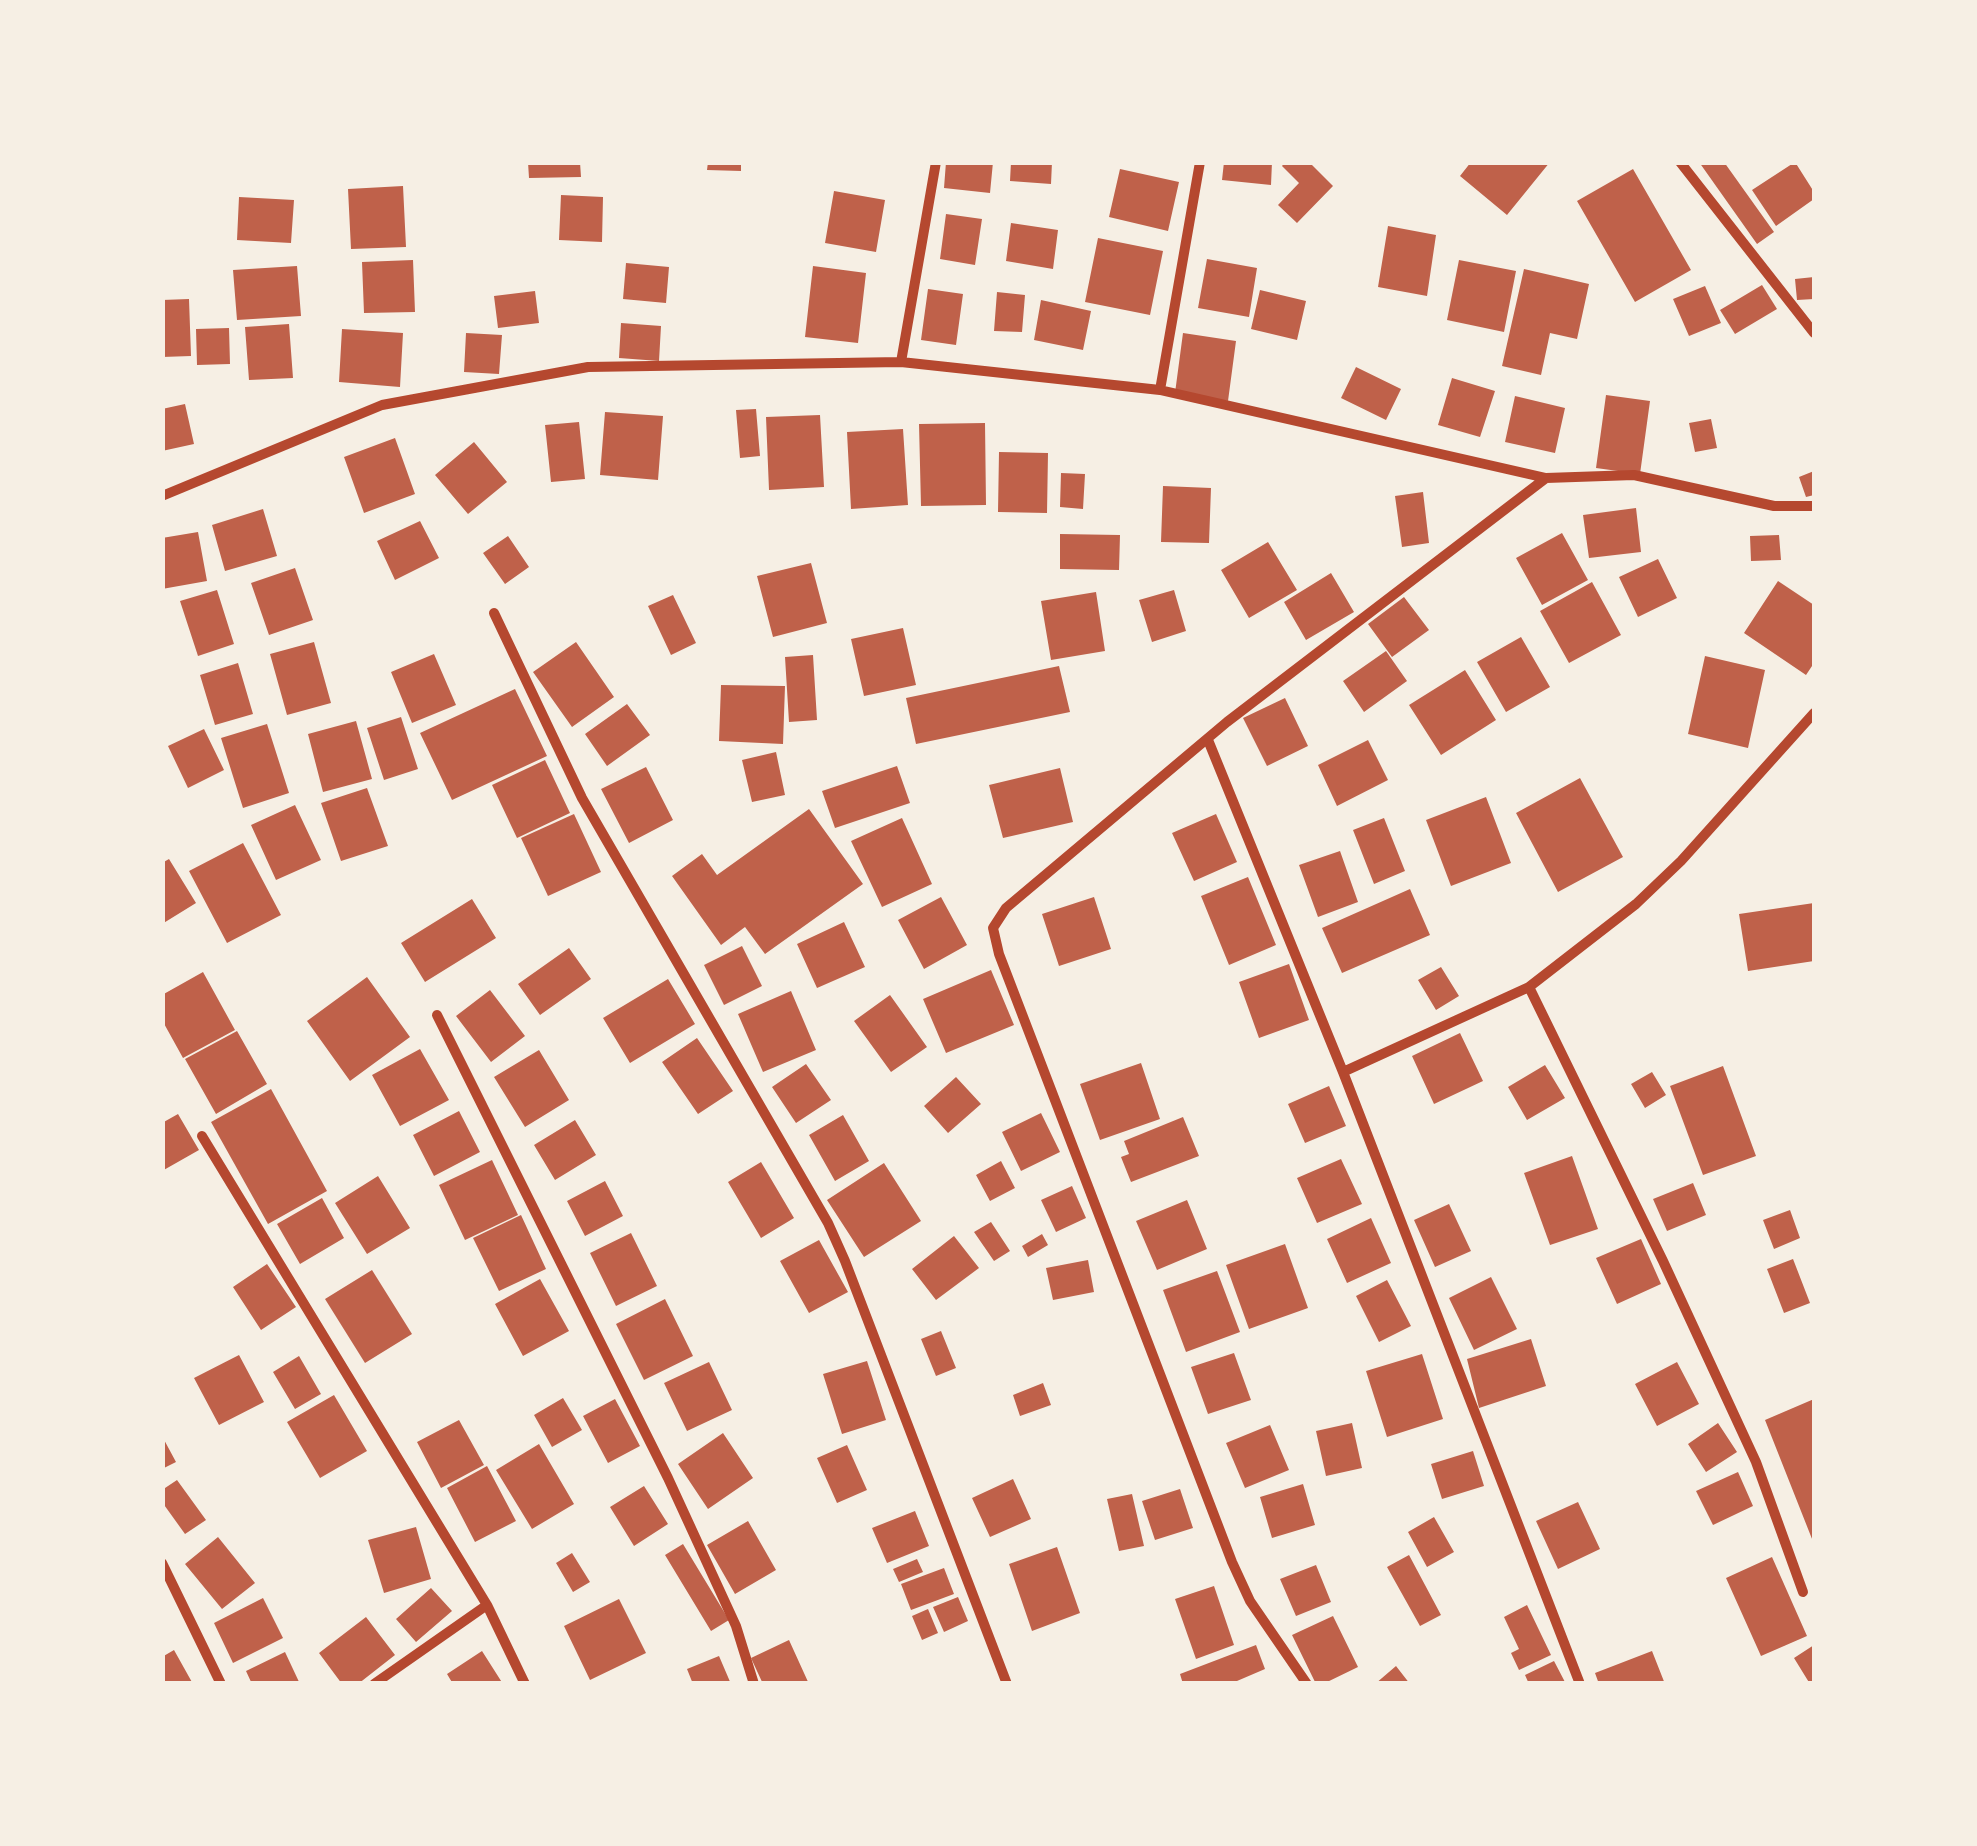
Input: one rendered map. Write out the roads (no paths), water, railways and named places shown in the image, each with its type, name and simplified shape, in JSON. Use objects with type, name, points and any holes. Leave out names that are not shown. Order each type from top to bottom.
[{"type":"street","points":[[901,362],[936,162]]},
{"type":"street","points":[[1160,390],[1200,162]]},
{"type":"street","points":[[1680,162],[1814,333]]},
{"type":"street","points":[[162,496],[382,405],[588,368],[901,362],[1160,390],[1546,478],[1634,475],[1774,506],[1814,506]]},
{"type":"street","points":[[1307,1684],[1250,1601],[1232,1562],[999,954],[993,928],[1006,908],[1208,740],[1546,478]]},
{"type":"street","points":[[494,613],[582,798],[834,1235],[1007,1684]]},
{"type":"street","points":[[1343,1072],[1529,987],[1636,904],[1681,861],[1814,713]]},
{"type":"street","points":[[1208,740],[1343,1072],[1580,1684]]},
{"type":"street","points":[[1529,987],[1756,1462],[1803,1592]]},
{"type":"street","points":[[437,1016],[668,1478],[736,1626],[754,1684]]},
{"type":"street","points":[[202,1136],[486,1605],[525,1684]]},
{"type":"street","points":[[162,1562],[221,1684]]},
{"type":"street","points":[[374,1684],[486,1605]]}]
